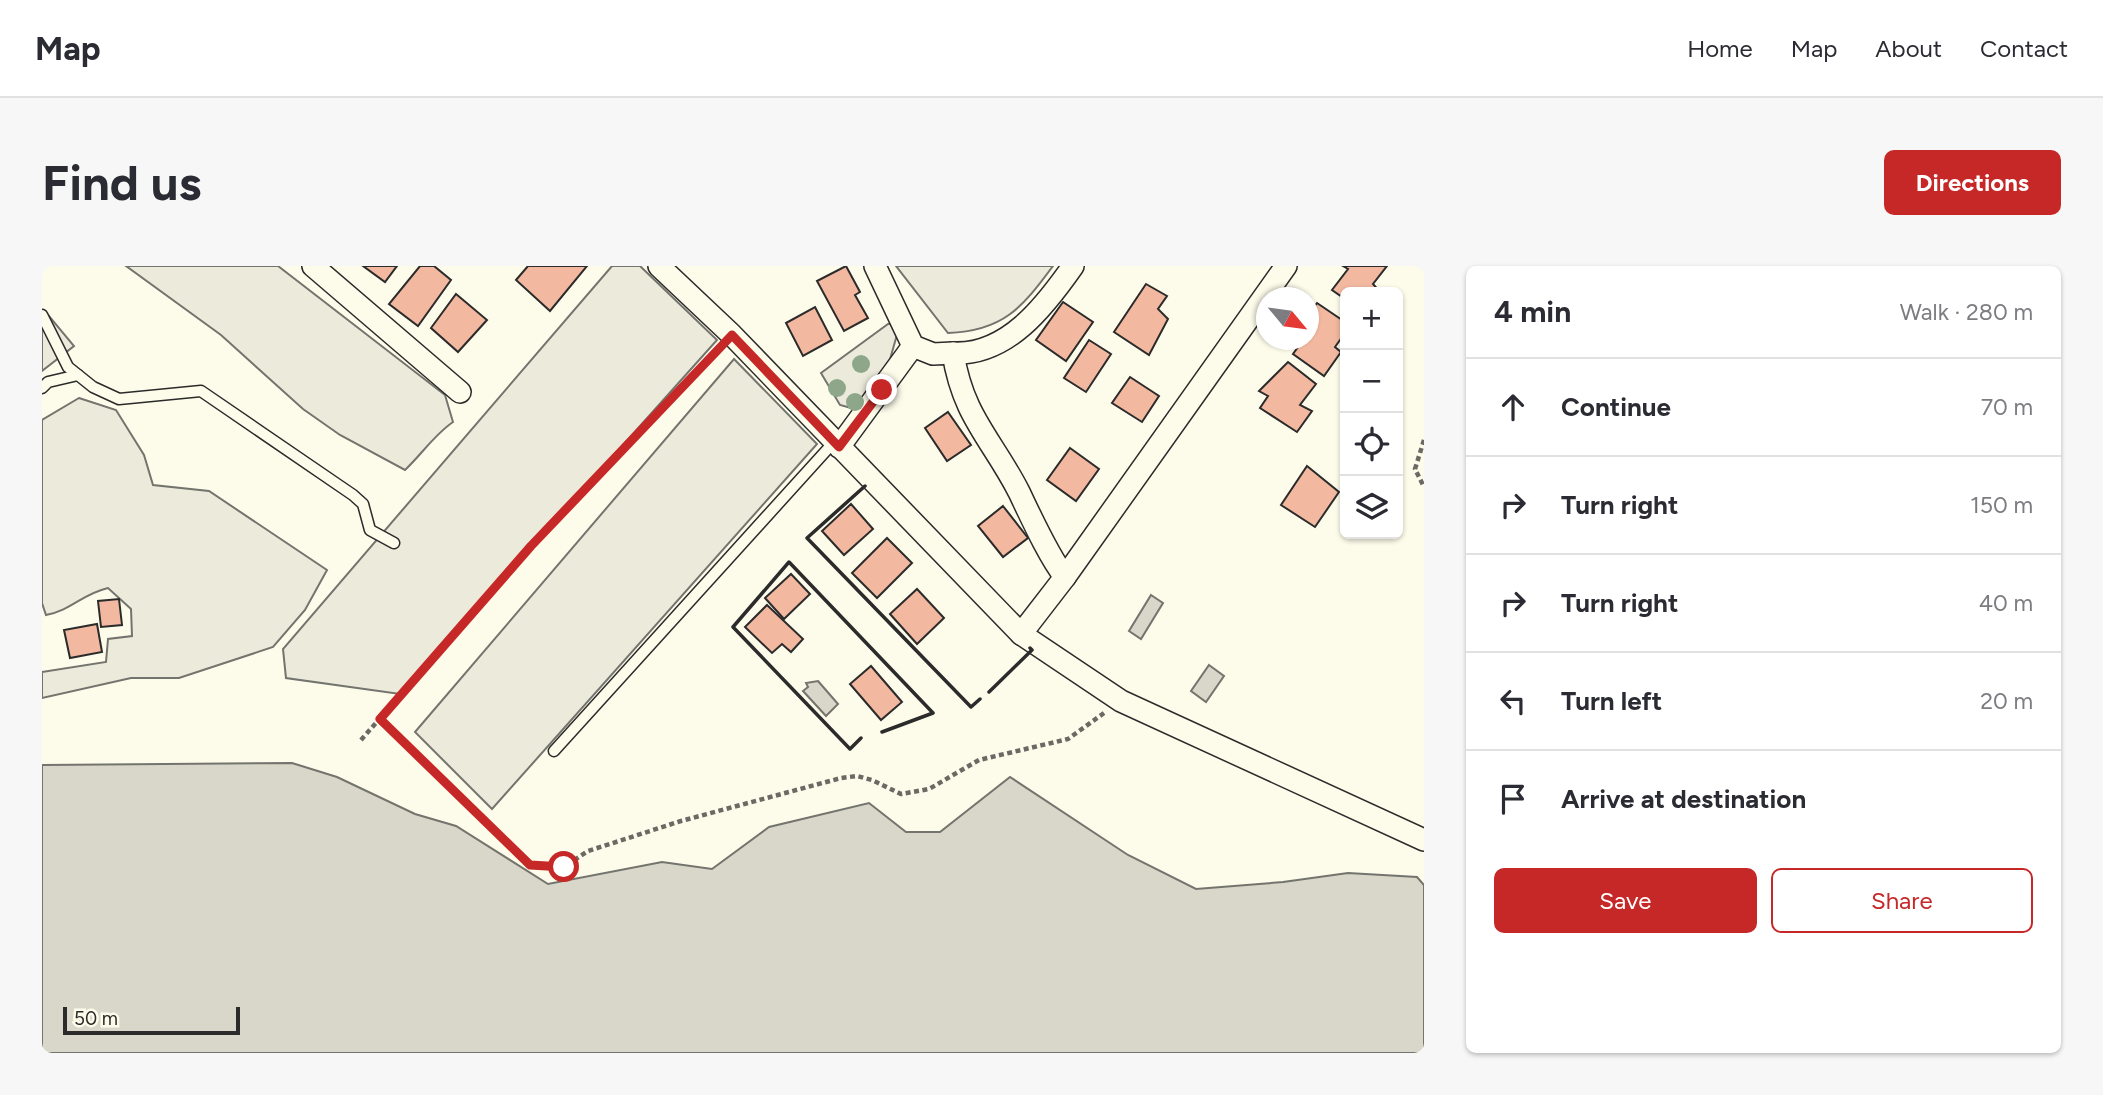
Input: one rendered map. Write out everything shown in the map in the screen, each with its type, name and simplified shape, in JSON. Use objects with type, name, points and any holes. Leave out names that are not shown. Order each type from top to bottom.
[{"type":"street","points":[[313,266],[460,392]]},
{"type":"street","points":[[659,266],[732,335],[1021,634],[1121,701],[1424,840]]},
{"type":"street","points":[[874,266],[913,346],[933,354],[995,345],[1012,335],[1026,324],[1073,266]]},
{"type":"street","points":[[1021,634],[1065,578],[1286,266]]},
{"type":"street","points":[[837,445],[913,346]]},
{"type":"street","points":[[953,353],[958,385],[975,422],[1018,491],[1065,578]]},
{"type":"lane","points":[[42,315],[68,367],[78,375],[119,399],[201,391],[353,495],[363,504],[370,530],[394,543]]},
{"type":"lane","points":[[42,388],[48,382],[78,375]]},
{"type":"lane","points":[[554,751],[837,445]]},
{"type":"path","points":[[361,740],[531,546],[732,335]]},
{"type":"path","points":[[1424,440],[1415,468],[1424,487]]},
{"type":"path","points":[[380,719],[530,865],[564,867],[601,846],[841,778],[857,776],[901,794],[929,789],[979,761],[1068,739],[1121,701]]},
{"type":"shaded area","points":[[126,266],[278,266],[445,395],[453,422],[405,470],[340,435],[303,409],[221,335]]},
{"type":"shaded area","points":[[612,266],[640,266],[717,340],[400,694],[286,678],[283,649]]},
{"type":"shaded area","points":[[896,266],[1053,266],[1021,305],[997,322],[983,328],[948,333]]},
{"type":"shaded area","points":[[42,312],[49,316],[74,346],[42,371]]},
{"type":"shaded area","points":[[888,324],[900,324],[887,370],[855,409],[840,405],[821,373]]},
{"type":"shaded area","points":[[734,359],[817,444],[492,809],[415,732]]},
{"type":"shaded area","points":[[79,398],[116,410],[144,455],[153,485],[209,491],[327,570],[305,610],[273,647],[179,678],[131,678],[42,698],[42,672],[106,662],[108,639],[132,636],[131,609],[108,588],[55,613],[46,615],[42,603],[42,420]]},
{"type":"shaded area","points":[[1151,595],[1163,603],[1141,639],[1129,631]]},
{"type":"shaded area","points":[[1209,665],[1224,676],[1206,702],[1191,691]]},
{"type":"shaded area","points":[[818,681],[838,704],[826,716],[803,691],[808,687],[806,683]]},
{"type":"shaded area","points":[[292,763],[337,777],[415,814],[456,826],[548,884],[662,862],[712,869],[769,827],[869,803],[906,832],[940,832],[1010,777],[1128,855],[1196,889],[1283,882],[1348,873],[1417,877],[1424,885],[1424,1053],[42,1053],[42,765]]},
{"type":"building","points":[[363,266],[397,266],[385,282]]},
{"type":"building","points":[[420,266],[434,266],[451,280],[418,326],[389,304]]},
{"type":"building","points":[[528,266],[587,266],[550,311],[516,280]]},
{"type":"building","points":[[846,266],[860,292],[855,295],[868,318],[844,331],[817,281]]},
{"type":"building","points":[[1343,266],[1387,266],[1373,284],[1376,287],[1340,287],[1340,296],[1332,290],[1348,269]]},
{"type":"building","points":[[1146,284],[1167,296],[1158,309],[1168,319],[1149,355],[1114,332]]},
{"type":"building","points":[[456,294],[487,320],[458,352],[431,328]]},
{"type":"building","points":[[1063,302],[1093,322],[1066,361],[1036,340]]},
{"type":"building","points":[[1319,304],[1340,319],[1340,340],[1335,347],[1340,353],[1324,376],[1293,354],[1296,350],[1319,350]]},
{"type":"building","points":[[815,307],[832,340],[803,356],[786,323]]},
{"type":"building","points":[[1089,340],[1111,354],[1086,392],[1064,378]]},
{"type":"building","points":[[1288,362],[1316,384],[1300,405],[1312,411],[1297,432],[1260,408],[1268,396],[1259,391]]},
{"type":"building","points":[[1130,377],[1159,396],[1142,422],[1112,403]]},
{"type":"building","points":[[948,412],[971,445],[947,461],[925,428]]},
{"type":"building","points":[[1070,448],[1099,469],[1076,501],[1047,480]]},
{"type":"building","points":[[1307,466],[1339,492],[1315,527],[1281,505]]},
{"type":"building","points":[[851,504],[873,529],[844,555],[822,531]]},
{"type":"building","points":[[1003,506],[1028,538],[1003,557],[978,526]]},
{"type":"building","points":[[887,538],[912,563],[877,598],[852,573]]},
{"type":"building","points":[[791,574],[810,594],[784,619],[765,598]]},
{"type":"building","points":[[917,589],[944,618],[917,644],[890,614]]},
{"type":"building","points":[[119,599],[122,625],[101,627],[98,601]]},
{"type":"building","points":[[767,605],[803,639],[791,652],[782,644],[772,653],[745,627]]},
{"type":"building","points":[[97,624],[102,652],[70,658],[64,630]]},
{"type":"building","points":[[871,666],[902,702],[881,720],[850,684]]},
{"type":"wall","points":[[865,486],[807,538],[971,707],[980,699]]},
{"type":"wall","points":[[861,738],[850,749],[733,627],[789,562],[933,713],[882,732]]},
{"type":"wall","points":[[989,692],[1032,650],[1030,648]]},
{"type":"route","points":[[564,867],[530,865],[380,719],[531,546],[732,335],[839,447],[882,390]]}]
